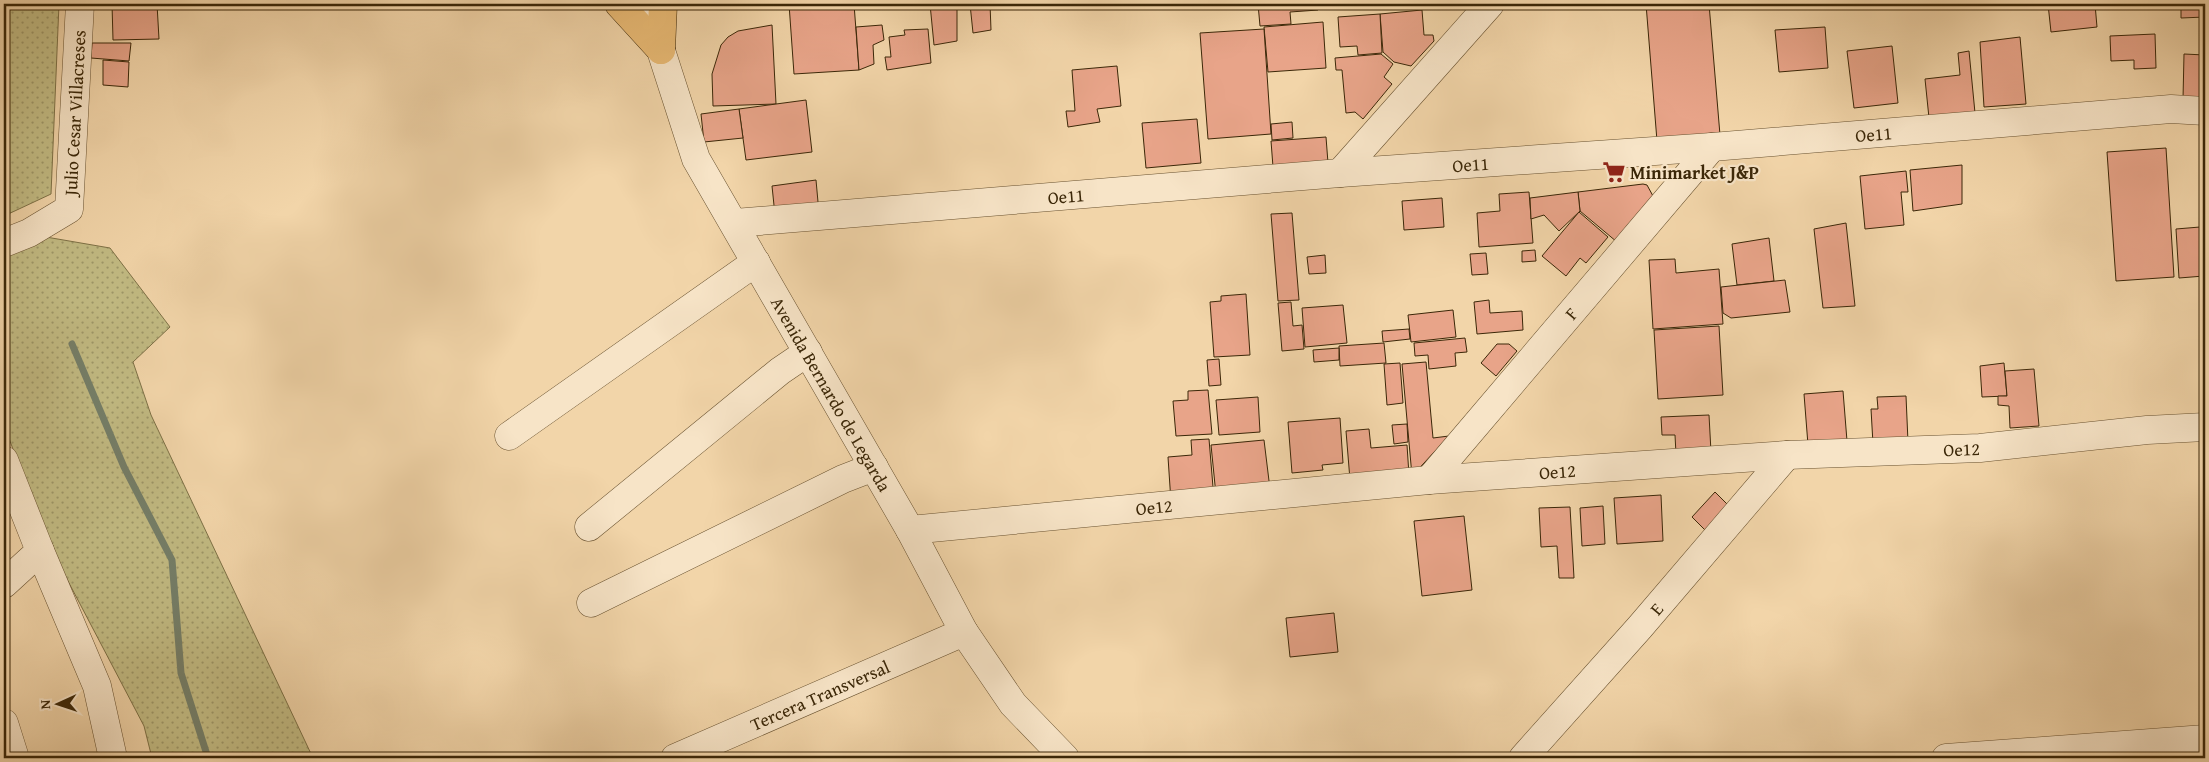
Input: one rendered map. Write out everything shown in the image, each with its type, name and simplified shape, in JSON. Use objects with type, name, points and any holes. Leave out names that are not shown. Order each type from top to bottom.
[{"type":"main road","points":[[619,4],[660,50]]},
{"type":"main road","points":[[660,50],[663,4]]},
{"type":"street","name":"Julio Cesar Villacreses","points":[[4,242],[29,233],[69,208],[80,4]]},
{"type":"street","name":"Avenida Bernardo de Legarda","points":[[646,4],[696,159],[735,223],[910,530],[964,632],[1013,704],[1065,758]]},
{"type":"street","points":[[1340,173],[1490,4]]},
{"type":"street","name":"Oe11","points":[[735,223],[1340,173],[1712,147],[2171,109],[2205,111]]},
{"type":"street","name":"F","points":[[1429,480],[1712,147]]},
{"type":"street","points":[[509,436],[756,262]]},
{"type":"street","points":[[589,527],[780,371],[808,352]]},
{"type":"street","name":"Oe12","points":[[910,530],[1429,480],[1787,455],[1980,448],[2205,426]]},
{"type":"street","name":"E","points":[[1523,758],[1640,627],[1787,455]]},
{"type":"street","points":[[4,460],[97,686],[113,758]]},
{"type":"street","points":[[591,603],[843,479],[874,467]]},
{"type":"street","points":[[4,584],[40,551]]},
{"type":"street","name":"Tercera Transversal","points":[[675,758],[964,632]]},
{"type":"street","points":[[4,723],[15,758]]},
{"type":"street","points":[[1946,758],[2205,739]]},
{"type":"shaded area","points":[[4,4],[59,4],[51,194],[4,216]]},
{"type":"shaded area","points":[[46,237],[110,248],[170,327],[133,362],[151,415],[313,758],[152,758],[144,726],[48,543],[4,425],[4,251]]},
{"type":"building","points":[[112,4],[157,4],[159,39],[113,40]]},
{"type":"building","points":[[789,4],[854,4],[859,70],[794,74]]},
{"type":"building","points":[[930,4],[957,4],[957,41],[934,45]]},
{"type":"building","points":[[970,4],[990,4],[991,30],[973,33]]},
{"type":"building","points":[[1258,4],[1317,4],[1318,10],[1290,12],[1291,24],[1260,26]]},
{"type":"building","points":[[1646,4],[1709,4],[1720,135],[1657,141]]},
{"type":"building","points":[[2048,4],[2095,4],[2097,27],[2051,32]]},
{"type":"building","points":[[2181,4],[2205,4],[2205,17],[2181,18]]},
{"type":"building","points":[[1422,10],[1424,35],[1433,35],[1434,41],[1411,66],[1394,62],[1383,52],[1380,14]]},
{"type":"building","points":[[1380,14],[1382,53],[1358,55],[1357,46],[1340,47],[1338,17]]},
{"type":"building","points":[[1323,22],[1326,68],[1268,72],[1264,27]]},
{"type":"building","points":[[772,25],[776,104],[713,106],[712,74],[721,45],[728,37],[738,31]]},
{"type":"building","points":[[882,25],[884,40],[873,45],[874,64],[859,70],[856,27]]},
{"type":"building","points":[[1825,27],[1828,68],[1779,72],[1775,30]]},
{"type":"building","points":[[928,29],[931,63],[887,70],[885,57],[891,57],[889,37],[905,35],[904,30]]},
{"type":"building","points":[[1264,29],[1271,134],[1208,139],[1200,33]]},
{"type":"building","points":[[2155,34],[2156,68],[2134,69],[2134,60],[2111,61],[2110,36]]},
{"type":"building","points":[[2020,37],[2026,104],[1984,107],[1980,42]]},
{"type":"building","points":[[92,43],[131,43],[129,61],[91,58]]},
{"type":"building","points":[[1892,46],[1898,103],[1854,108],[1847,51]]},
{"type":"building","points":[[1969,51],[1975,113],[1929,118],[1925,79],[1960,75],[1958,53]]},
{"type":"building","points":[[1381,54],[1393,64],[1384,77],[1392,84],[1363,119],[1355,112],[1346,113],[1342,70],[1336,70],[1335,58]]},
{"type":"building","points":[[2184,54],[2205,55],[2205,99],[2183,99]]},
{"type":"building","points":[[103,60],[129,62],[128,87],[103,85]]},
{"type":"building","points":[[1117,66],[1121,106],[1097,109],[1100,122],[1068,127],[1066,111],[1075,111],[1072,70]]},
{"type":"building","points":[[806,100],[812,152],[746,160],[739,109]]},
{"type":"building","points":[[739,109],[743,138],[704,142],[701,114]]},
{"type":"building","points":[[1197,119],[1201,163],[1146,168],[1142,123]]},
{"type":"building","points":[[1292,122],[1293,138],[1272,140],[1271,124]]},
{"type":"building","points":[[1326,137],[1328,163],[1273,167],[1271,141]]},
{"type":"building","points":[[2166,148],[2174,277],[2116,281],[2107,152]]},
{"type":"building","points":[[1962,165],[1962,204],[1913,211],[1910,170]]},
{"type":"building","points":[[1906,171],[1908,192],[1901,192],[1904,225],[1865,229],[1860,176]]},
{"type":"building","points":[[816,180],[819,213],[775,215],[772,186]]},
{"type":"building","points":[[1647,185],[1653,196],[1617,242],[1580,211],[1578,192]]},
{"type":"building","points":[[1529,192],[1533,243],[1479,247],[1477,213],[1500,211],[1499,194]]},
{"type":"building","points":[[1578,192],[1580,211],[1559,231],[1544,215],[1531,219],[1530,198]]},
{"type":"building","points":[[1442,198],[1444,227],[1404,230],[1402,201]]},
{"type":"building","points":[[1579,212],[1608,237],[1586,263],[1580,258],[1566,276],[1542,256]]},
{"type":"building","points":[[1292,213],[1299,300],[1278,301],[1271,214]]},
{"type":"building","points":[[1846,223],[1855,306],[1823,308],[1814,229]]},
{"type":"building","points":[[2200,227],[2204,276],[2179,278],[2176,229]]},
{"type":"building","points":[[1769,238],[1774,281],[1737,285],[1732,244]]},
{"type":"building","points":[[1535,250],[1536,261],[1522,262],[1522,251]]},
{"type":"building","points":[[1486,253],[1488,274],[1472,275],[1470,254]]},
{"type":"building","points":[[1325,255],[1326,273],[1309,274],[1307,257]]},
{"type":"building","points":[[1675,259],[1676,273],[1719,269],[1723,324],[1653,329],[1649,260]]},
{"type":"building","points":[[1785,280],[1790,312],[1731,318],[1723,313],[1721,287]]},
{"type":"building","points":[[1246,294],[1250,355],[1214,357],[1210,302],[1221,301],[1221,296]]},
{"type":"building","points":[[1489,300],[1490,313],[1522,311],[1523,330],[1477,334],[1474,302]]},
{"type":"building","points":[[1291,302],[1293,326],[1302,325],[1304,349],[1282,351],[1278,303]]},
{"type":"building","points":[[1343,305],[1347,343],[1305,347],[1302,308]]},
{"type":"building","points":[[1453,310],[1456,337],[1411,342],[1408,315]]},
{"type":"building","points":[[1719,326],[1723,395],[1658,399],[1654,330]]},
{"type":"building","points":[[1409,329],[1410,339],[1383,342],[1382,331]]},
{"type":"building","points":[[1465,338],[1467,352],[1455,353],[1456,366],[1429,369],[1428,355],[1415,356],[1414,343]]},
{"type":"building","points":[[1384,343],[1386,363],[1340,366],[1339,346]]},
{"type":"building","points":[[1497,344],[1509,344],[1517,351],[1496,376],[1481,363]]},
{"type":"building","points":[[1339,348],[1339,360],[1314,362],[1313,350]]},
{"type":"building","points":[[1219,359],[1221,385],[1209,386],[1207,360]]},
{"type":"building","points":[[1426,362],[1433,438],[1449,436],[1412,476],[1402,364]]},
{"type":"building","points":[[1400,363],[1403,403],[1387,405],[1384,364]]},
{"type":"building","points":[[2004,363],[2007,396],[1982,397],[1980,366]]},
{"type":"building","points":[[2034,369],[2039,426],[2010,428],[2009,406],[1998,405],[1998,396],[2007,396],[2005,371]]},
{"type":"building","points":[[1208,390],[1212,434],[1176,436],[1173,401],[1188,400],[1188,391]]},
{"type":"building","points":[[1843,391],[1847,441],[1808,445],[1804,394]]},
{"type":"building","points":[[1906,396],[1908,442],[1873,444],[1871,409],[1878,409],[1877,397]]},
{"type":"building","points":[[1258,397],[1260,432],[1219,435],[1216,400]]},
{"type":"building","points":[[1709,415],[1711,452],[1676,454],[1675,435],[1662,435],[1661,417]]},
{"type":"building","points":[[1340,418],[1343,463],[1322,465],[1323,470],[1292,473],[1288,422]]},
{"type":"building","points":[[1407,424],[1408,442],[1394,444],[1392,425]]},
{"type":"building","points":[[1369,429],[1371,448],[1407,445],[1409,475],[1350,480],[1346,431]]},
{"type":"building","points":[[1209,439],[1214,499],[1171,502],[1168,457],[1192,455],[1191,440]]},
{"type":"building","points":[[1264,440],[1270,489],[1216,495],[1211,445]]},
{"type":"building","points":[[1715,492],[1729,506],[1706,531],[1692,517]]},
{"type":"building","points":[[1661,495],[1663,541],[1617,544],[1614,498]]},
{"type":"building","points":[[1603,506],[1605,544],[1582,546],[1580,508]]},
{"type":"building","points":[[1570,507],[1574,578],[1559,578],[1557,546],[1541,547],[1539,508]]},
{"type":"building","points":[[1464,516],[1472,590],[1422,596],[1414,521]]},
{"type":"building","points":[[1334,613],[1338,652],[1290,657],[1286,618]]},
{"type":"waterway","points":[[72,344],[124,467],[172,560],[181,673],[208,758]]},
{"type":"place","name":"Minimarket J&P","points":[[1614,172]]}]
